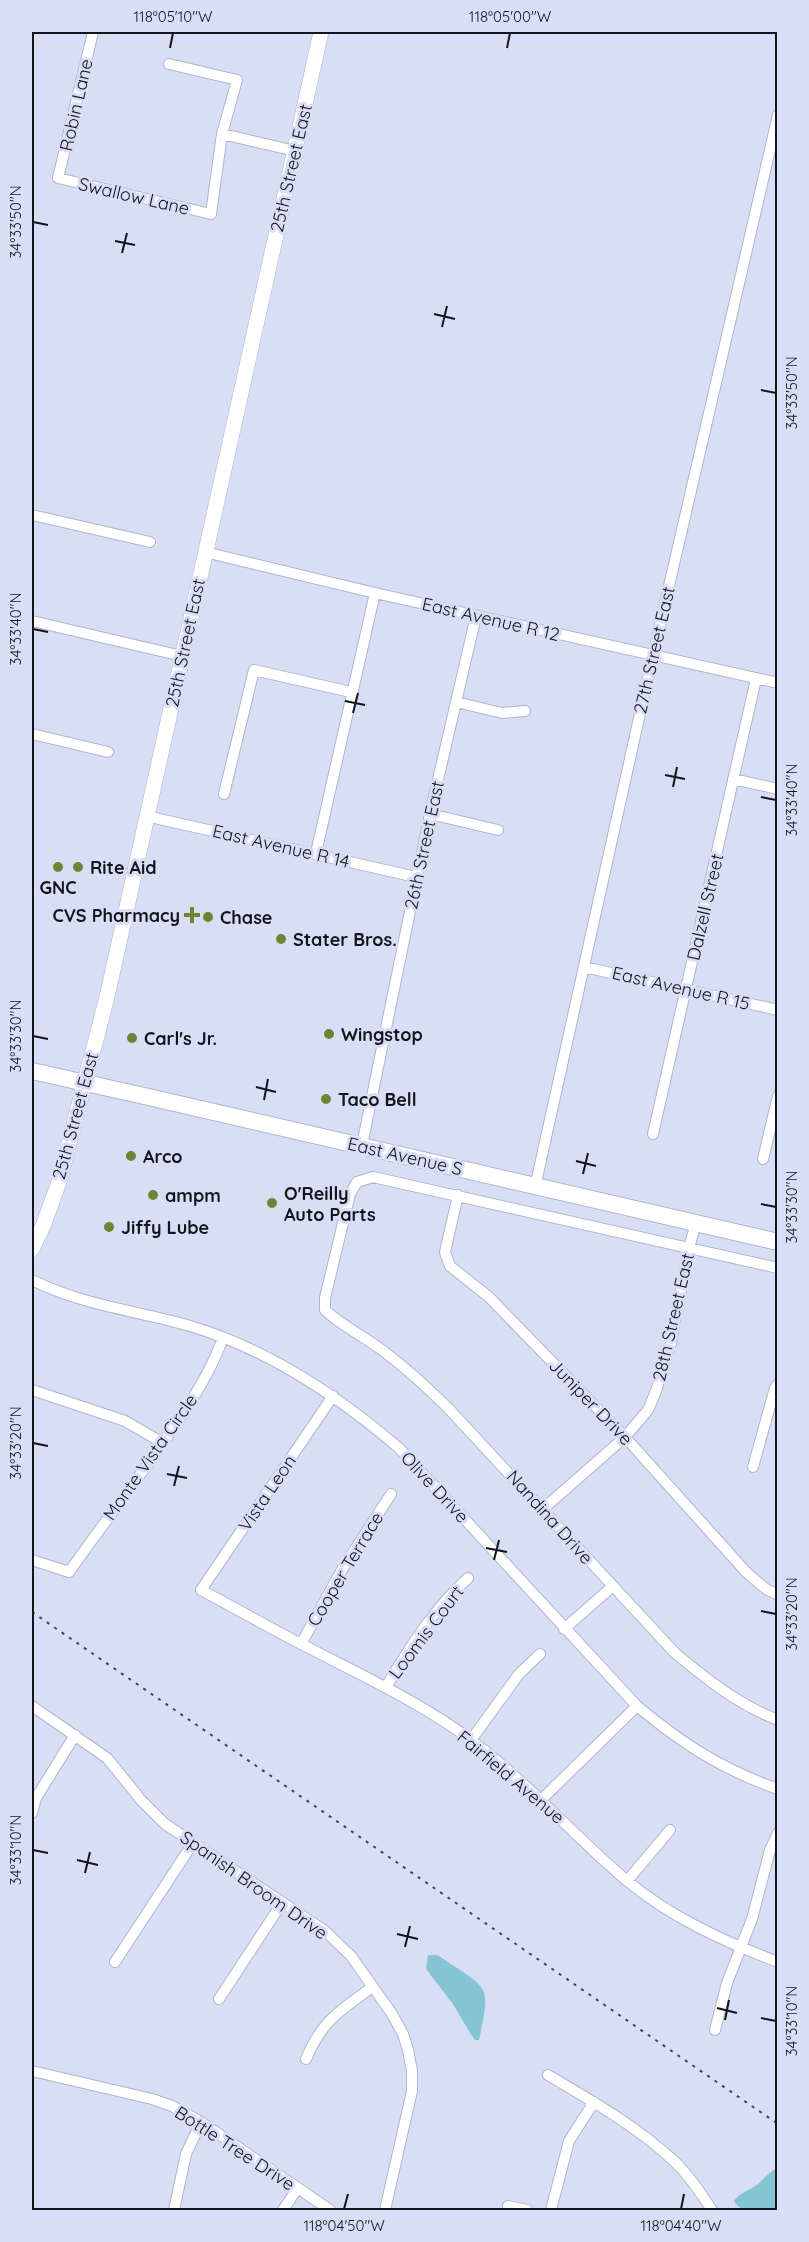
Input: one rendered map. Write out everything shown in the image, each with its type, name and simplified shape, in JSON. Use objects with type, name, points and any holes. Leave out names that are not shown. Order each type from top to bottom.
[{"type":"main road","name":"25th Street East","points":[[32,1249],[59,1182],[107,997],[321,32]]},
{"type":"main road","name":"East Avenue S","points":[[32,1071],[777,1242]]},
{"type":"street","name":"Robin Lane","points":[[58,178],[93,32]]},
{"type":"street","points":[[169,63],[237,80],[222,134],[295,151]]},
{"type":"street","name":"27th Street East","points":[[535,1187],[653,656],[777,118]]},
{"type":"street","name":"Swallow Lane","points":[[58,178],[211,214],[222,134]]},
{"type":"street","points":[[32,514],[150,542]]},
{"type":"street","name":"East Avenue R 12","points":[[205,552],[777,684]]},
{"type":"street","points":[[316,853],[375,593]]},
{"type":"street","name":"26th Street East","points":[[362,1145],[416,877],[476,616]]},
{"type":"street","points":[[32,621],[182,656]]},
{"type":"street","points":[[224,794],[254,670],[351,692]]},
{"type":"street","name":"Dalzell Street","points":[[653,1134],[756,679]]},
{"type":"street","points":[[456,702],[502,712],[525,711]]},
{"type":"street","points":[[32,734],[108,752]]},
{"type":"street","points":[[733,779],[777,789]]},
{"type":"street","points":[[430,814],[498,830]]},
{"type":"street","name":"East Avenue R 14","points":[[146,816],[416,877]]},
{"type":"street","name":"East Avenue R 15","points":[[584,967],[777,1010]]},
{"type":"street","points":[[763,1159],[777,1096]]},
{"type":"street","name":"East Avenue S","points":[[325,1310],[325,1298],[350,1194],[357,1182],[373,1177],[777,1268]]},
{"type":"street","name":"Juniper Drive","points":[[458,1195],[445,1252],[450,1266],[489,1297],[625,1437],[747,1573],[777,1595]]},
{"type":"street","name":"28th Street East","points":[[543,1509],[625,1437],[648,1410],[671,1343],[696,1223]]},
{"type":"street","name":"Olive Drive","points":[[32,1280],[55,1292],[83,1302],[190,1326],[223,1338],[296,1373],[333,1396],[399,1448],[637,1706],[673,1736],[707,1758],[745,1777],[777,1789]]},
{"type":"street","name":"Nandina Drive","points":[[325,1310],[413,1375],[449,1409],[675,1653],[707,1680],[736,1699],[777,1720]]},
{"type":"street","name":"Monte Vista Circle","points":[[32,1560],[69,1572],[163,1443],[199,1387],[223,1338]]},
{"type":"street","points":[[753,1467],[777,1384]]},
{"type":"street","points":[[32,1390],[125,1421],[163,1443]]},
{"type":"street","name":"Vista Leon","points":[[201,1590],[333,1396]]},
{"type":"street","name":"Cooper Terrace","points":[[301,1644],[343,1568],[391,1494]]},
{"type":"street","name":"Loomis Court","points":[[386,1687],[406,1654],[448,1596],[468,1578]]},
{"type":"street","points":[[564,1629],[613,1586]]},
{"type":"street","name":"Fairfield Avenue","points":[[201,1590],[386,1687],[471,1740],[541,1800],[627,1881],[680,1917],[741,1948],[777,1962]]},
{"type":"street","points":[[471,1740],[519,1674],[540,1654]]},
{"type":"street","name":"Spanish Broom Drive","points":[[32,1706],[107,1758],[141,1800],[165,1824],[325,1931],[344,1950],[392,2014],[403,2034],[412,2070],[412,2091],[385,2211]]},
{"type":"street","points":[[541,1800],[637,1706]]},
{"type":"street","points":[[32,1813],[36,1798],[75,1735]]},
{"type":"street","points":[[627,1881],[670,1830]]},
{"type":"street","points":[[716,2030],[727,1983],[752,1919],[770,1850],[777,1833]]},
{"type":"street","points":[[115,1962],[193,1843]]},
{"type":"street","points":[[219,1999],[282,1903]]},
{"type":"street","points":[[306,2059],[316,2036],[331,2018],[372,1987]]},
{"type":"street","name":"Bottle Tree Drive","points":[[32,2071],[152,2099],[172,2106],[201,2122],[330,2211]]},
{"type":"street","points":[[548,2075],[594,2102],[656,2145],[676,2164],[712,2211]]},
{"type":"street","points":[[551,2211],[568,2141],[594,2102]]},
{"type":"street","points":[[174,2211],[186,2154],[201,2122]]},
{"type":"street","points":[[283,2211],[297,2189]]},
{"type":"street","points":[[508,2206],[527,2211]]},
{"type":"shaded area","points":[[428,1955],[437,1955],[442,1958],[478,1983],[483,1990],[485,2008],[479,2040],[475,2040],[453,2004],[426,1969]]},
{"type":"shaded area","points":[[777,2168],[777,2210],[753,2212],[738,2206],[734,2201],[736,2198]]},
{"type":"railway","points":[[32,1612],[778,2124]]},
{"type":"place","name":"GNC","points":[[58,867]]},
{"type":"place","name":"Rite Aid","points":[[78,867]]},
{"type":"place","name":"CVS Pharmacy","points":[[192,915]]},
{"type":"place","name":"Chase","points":[[208,917]]},
{"type":"place","name":"Stater Bros.","points":[[281,939]]},
{"type":"place","name":"Wingstop","points":[[329,1034]]},
{"type":"place","name":"Carl's Jr.","points":[[132,1038]]},
{"type":"place","name":"Taco Bell","points":[[326,1099]]},
{"type":"place","name":"Arco","points":[[131,1156]]},
{"type":"place","name":"ampm","points":[[153,1195]]},
{"type":"place","name":"O'Reilly Auto Parts","points":[[272,1203]]},
{"type":"place","name":"Jiffy Lube","points":[[109,1227]]}]
